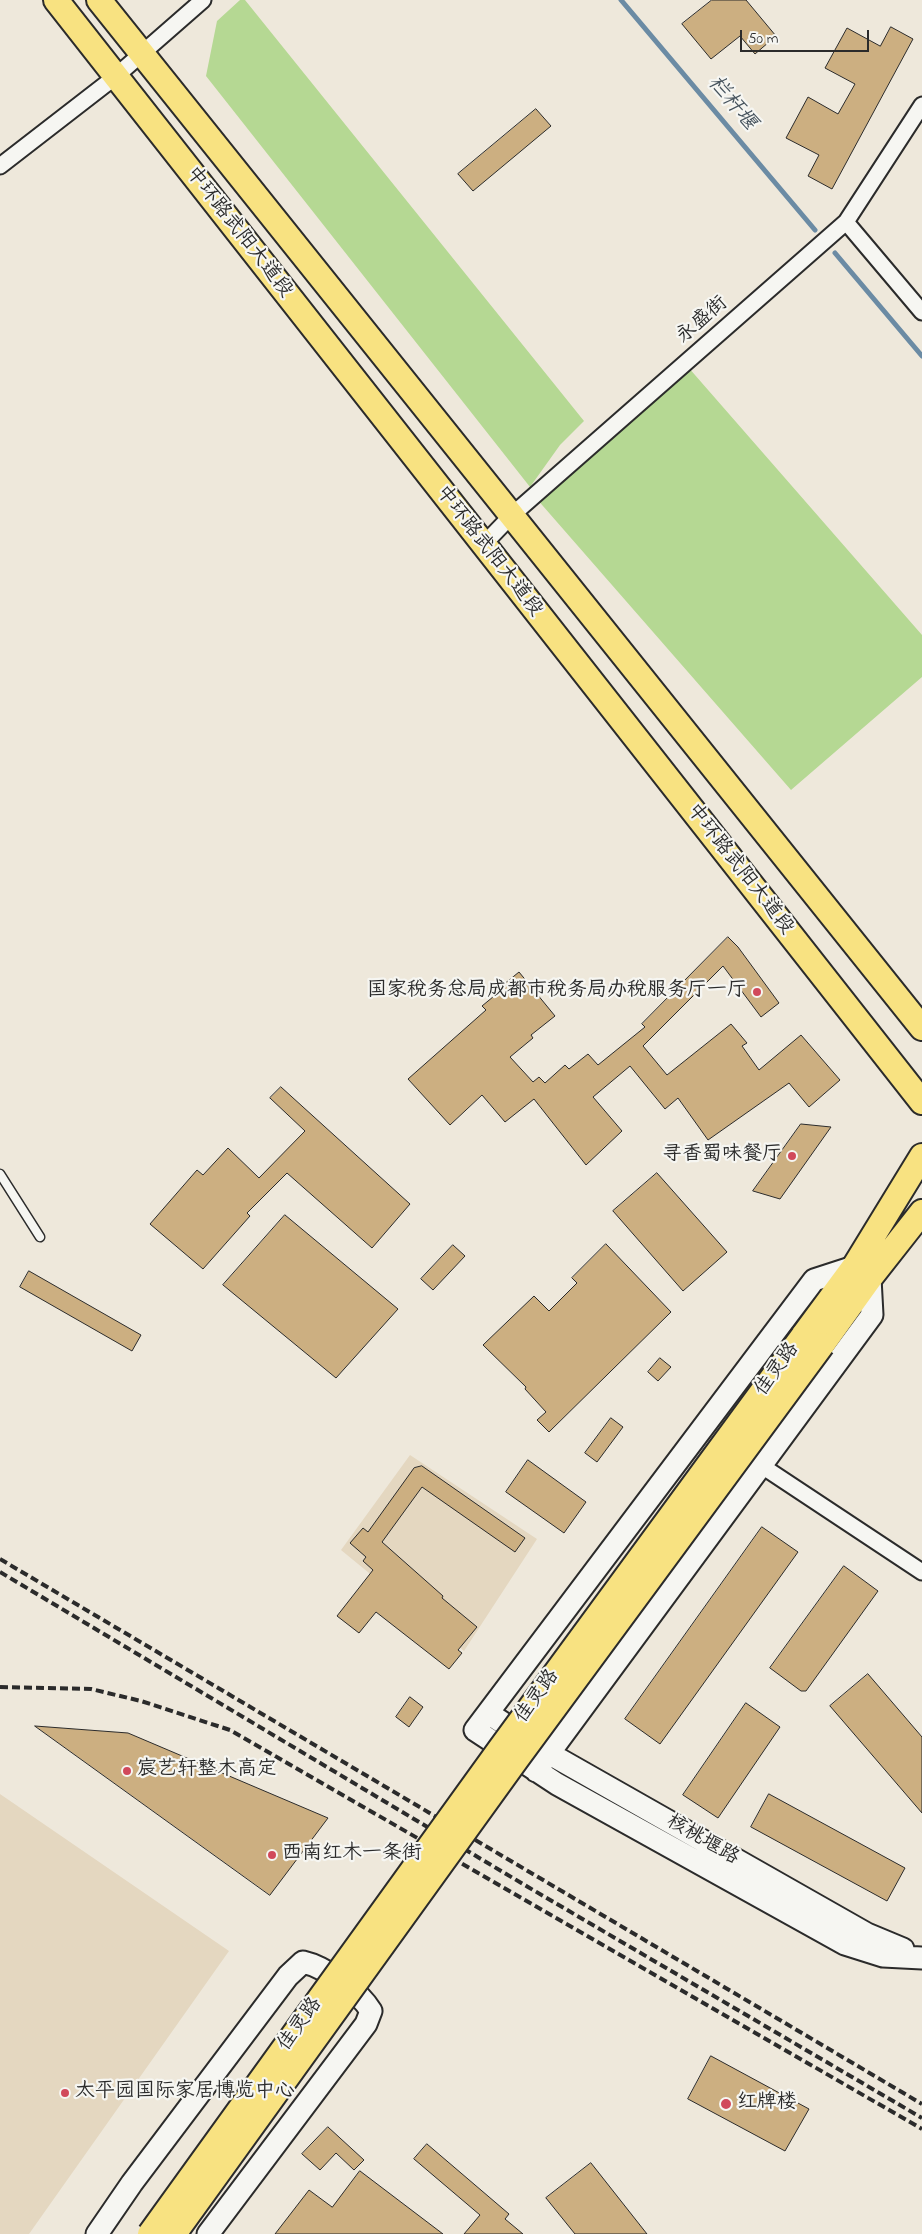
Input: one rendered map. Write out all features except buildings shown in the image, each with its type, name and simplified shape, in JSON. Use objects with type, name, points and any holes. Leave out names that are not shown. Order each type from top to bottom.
[{"type":"main road","name":"中环路武阳大道段","points":[[56,0],[482,545],[922,1102]]},
{"type":"main road","name":"中环路武阳大道段","points":[[99,0],[140,54],[922,1028]]},
{"type":"main road","name":"佳灵路","points":[[862,1273],[922,1156]]},
{"type":"main road","name":"佳灵路","points":[[174,2234],[510,1768],[862,1273],[922,1212]]},
{"type":"main road","name":"佳灵路","points":[[150,2234],[500,1749],[813,1340]]},
{"type":"street","points":[[0,166],[115,77],[203,0]]},
{"type":"street","name":"永盛街","points":[[482,545],[511,516],[846,222],[922,105]]},
{"type":"street","points":[[846,222],[922,312]]},
{"type":"street","points":[[536,1771],[872,1315],[862,1273],[814,1280],[475,1730],[536,1771],[845,1944],[883,1956],[922,1957]]},
{"type":"street","points":[[762,1466],[922,1572]]},
{"type":"street","name":"核桃堰路","points":[[488,1713],[550,1754],[867,1934],[922,1957]]},
{"type":"street","points":[[97,2234],[132,2183],[288,1976],[303,1962],[317,1966],[364,2000],[372,2011],[366,2024],[208,2234]]},
{"type":"lane","points":[[0,1174],[40,1237]]},
{"type":"shaded area","points":[[410,1455],[537,1539],[464,1651],[341,1550]]},
{"type":"shaded area","name":"太平园国际家居博览中心","points":[[0,1794],[229,1951],[29,2234],[0,2234]]},
{"type":"green space","points":[[240,0],[245,0],[584,421],[560,445],[530,487],[206,76],[217,21]]},
{"type":"green space","points":[[688,367],[922,635],[922,677],[791,790],[536,498]]},
{"type":"waterway","name":"栏杆堰","points":[[621,0],[815,230]]},
{"type":"waterway","name":"栏杆堰","points":[[835,253],[922,356]]},
{"type":"railway","points":[[0,1559],[922,2104]]},
{"type":"railway","points":[[0,1572],[528,1887],[922,2118]]},
{"type":"railway","points":[[0,1687],[91,1689],[141,1701],[230,1730],[922,2129]]},
{"type":"place","name":"国家税务总局成都市税务局办税服务厅一厅","points":[[757,992]]},
{"type":"place","name":"寻香蜀味餐厅","points":[[792,1156]]},
{"type":"place","name":"宸艺轩整木高定","points":[[127,1771]]},
{"type":"place","name":"西南红木一条街","points":[[272,1855]]},
{"type":"place","name":"太平园国际家居博览中心","points":[[65,2093]]},
{"type":"place","name":"红牌楼","points":[[726,2104]]}]
